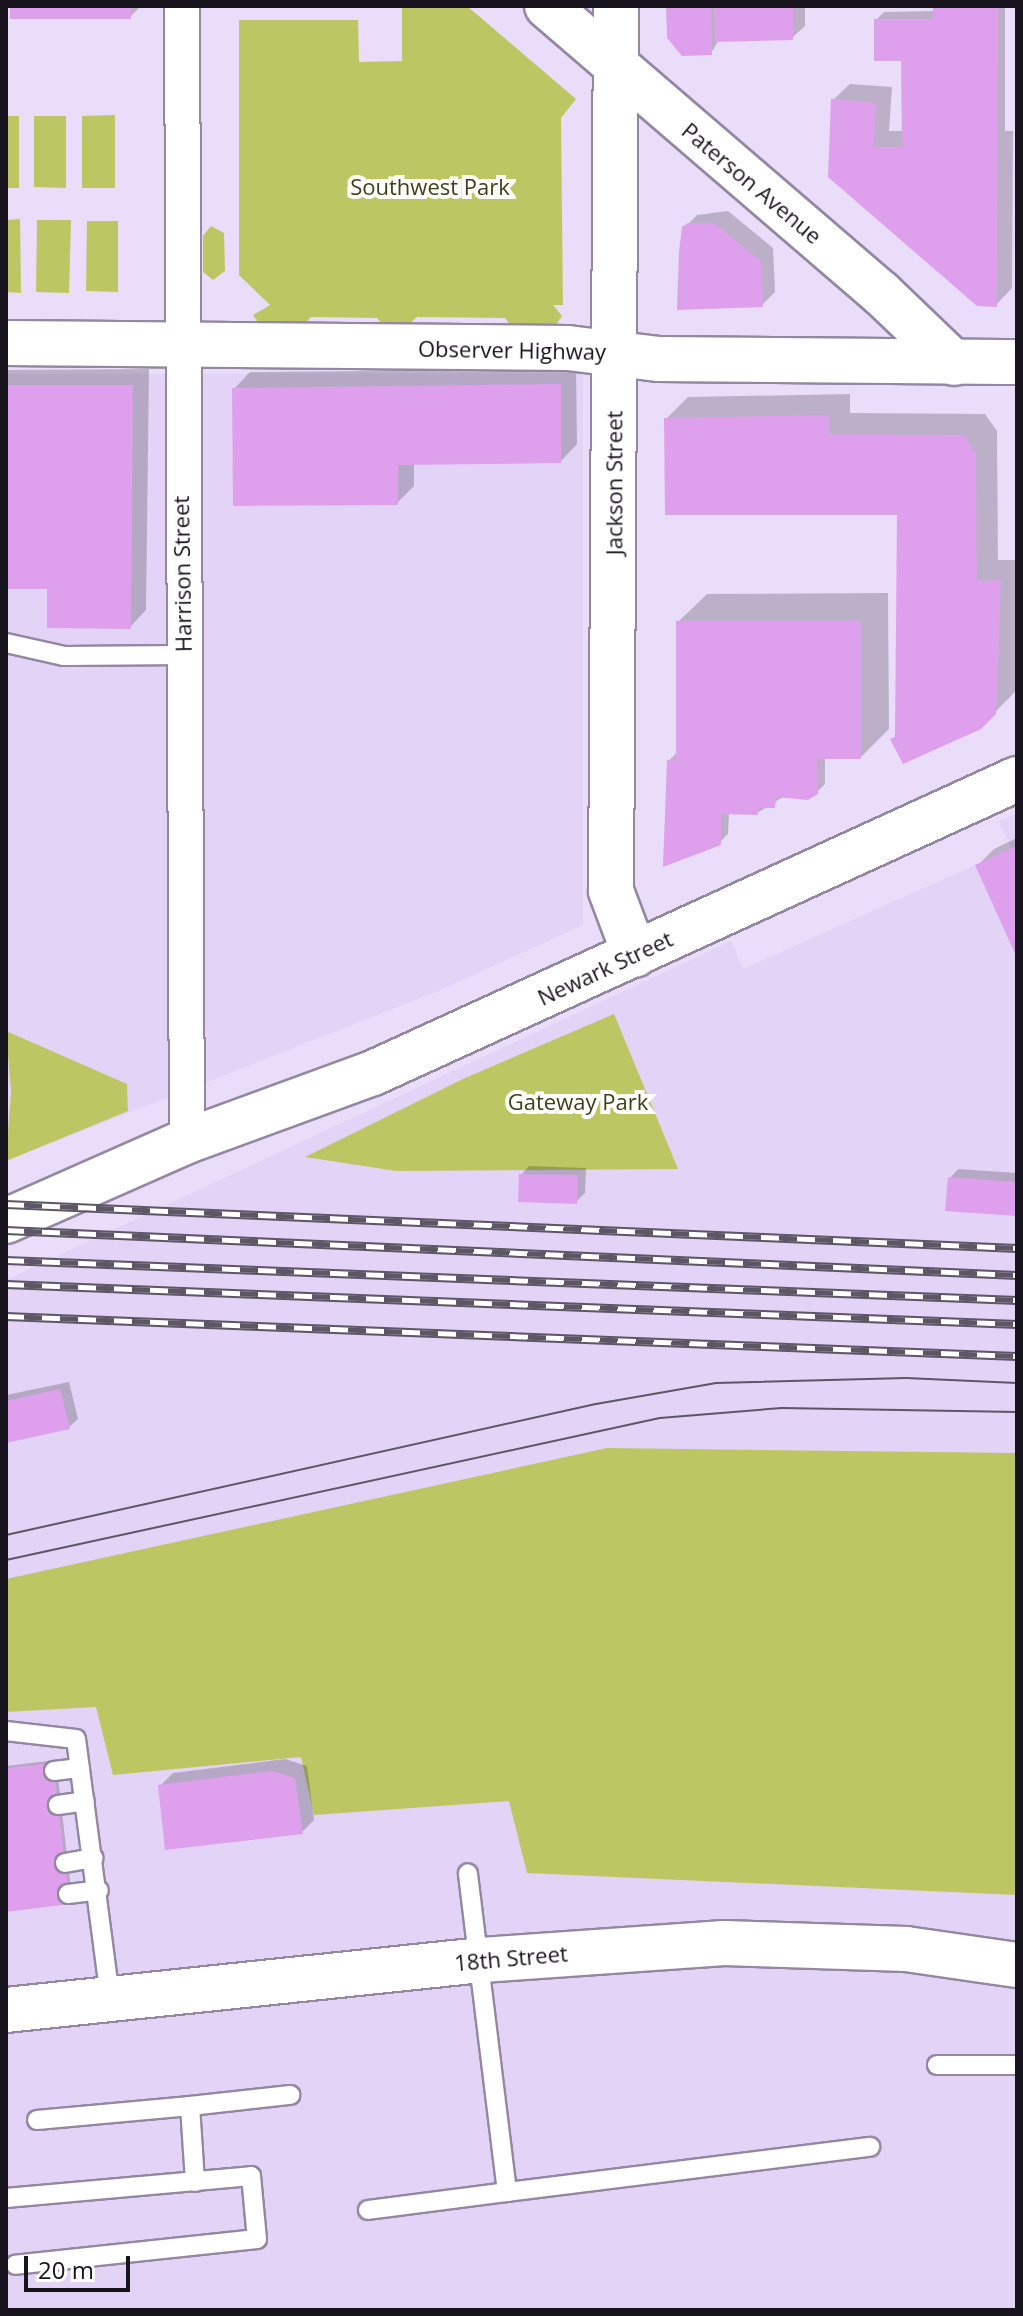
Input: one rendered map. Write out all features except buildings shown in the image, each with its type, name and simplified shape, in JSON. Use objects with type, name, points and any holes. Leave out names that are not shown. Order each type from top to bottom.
[{"type":"street","name":"Harrison Street","points":[[182,6],[181,345],[187,1141]]},
{"type":"street","name":"Paterson Avenue","points":[[547,6],[881,293],[954,363]]},
{"type":"street","name":"Jackson Street","points":[[616,6],[611,891],[635,955]]},
{"type":"street","name":"Observer Highway","points":[[6,343],[616,353],[659,359],[1017,362]]},
{"type":"street","name":"Newark Street","points":[[6,1221],[187,1141],[373,1073],[1017,779]]},
{"type":"street","name":"18th Street","points":[[6,2010],[482,1960],[724,1943],[906,1949],[1017,1965]]},
{"type":"lane","points":[[6,643],[64,656],[183,655]]},
{"type":"lane","points":[[6,1731],[76,1739],[99,1890],[110,1999]]},
{"type":"lane","points":[[54,1771],[80,1768]]},
{"type":"lane","points":[[58,1805],[85,1801]]},
{"type":"lane","points":[[65,1863],[94,1858]]},
{"type":"lane","points":[[468,1873],[482,1960],[507,2192]]},
{"type":"lane","points":[[68,1894],[99,1890]]},
{"type":"lane","points":[[937,2065],[1017,2065]]},
{"type":"lane","points":[[37,2120],[290,2095]]},
{"type":"lane","points":[[190,2106],[195,2182]]},
{"type":"lane","points":[[368,2210],[870,2147]]},
{"type":"lane","points":[[6,2198],[251,2176],[257,2239],[15,2265]]},
{"type":"shaded area","points":[[583,373],[583,925],[436,992],[6,1161],[6,374]]},
{"type":"shaded area","points":[[1017,813],[1017,2310],[6,2310],[6,1280],[731,941],[743,969],[1011,849],[999,821]]},
{"type":"green space","name":"Southwest Park","points":[[402,6],[467,6],[576,99],[561,118],[563,305],[553,305],[562,316],[553,329],[512,327],[505,318],[417,317],[407,326],[386,328],[377,318],[311,317],[302,327],[263,330],[253,315],[270,305],[239,275],[239,20],[358,20],[359,62],[402,61]]},
{"type":"green space","points":[[115,115],[115,188],[82,188],[82,116]]},
{"type":"green space","points":[[6,116],[19,116],[19,188],[6,188]]},
{"type":"green space","points":[[34,116],[66,116],[66,188],[34,187]]},
{"type":"green space","points":[[20,219],[21,293],[6,292],[6,220]]},
{"type":"green space","points":[[37,220],[71,220],[69,293],[36,292]]},
{"type":"green space","points":[[87,221],[118,221],[118,292],[86,291]]},
{"type":"green space","points":[[211,226],[224,233],[225,271],[213,280],[203,272],[203,236]]},
{"type":"green space","name":"Gateway Park","points":[[614,1014],[678,1169],[396,1171],[305,1157],[465,1078]]},
{"type":"green space","points":[[6,1031],[127,1084],[128,1111],[6,1161],[11,1091]]},
{"type":"green space","points":[[607,1448],[1017,1453],[1017,1895],[527,1873],[509,1801],[314,1815],[301,1757],[113,1775],[96,1707],[6,1712],[6,1579]]},
{"type":"tram line","points":[[6,1535],[596,1404],[716,1383],[906,1378],[1017,1383]]},
{"type":"tram line","points":[[6,1560],[660,1418],[782,1408],[1017,1412]]},
{"type":"railway","points":[[6,1204],[1017,1248]]},
{"type":"railway","points":[[6,1230],[1017,1275]]},
{"type":"railway","points":[[6,1260],[1017,1300]]},
{"type":"railway","points":[[6,1284],[1017,1324]]},
{"type":"railway","points":[[6,1316],[1017,1356]]}]
